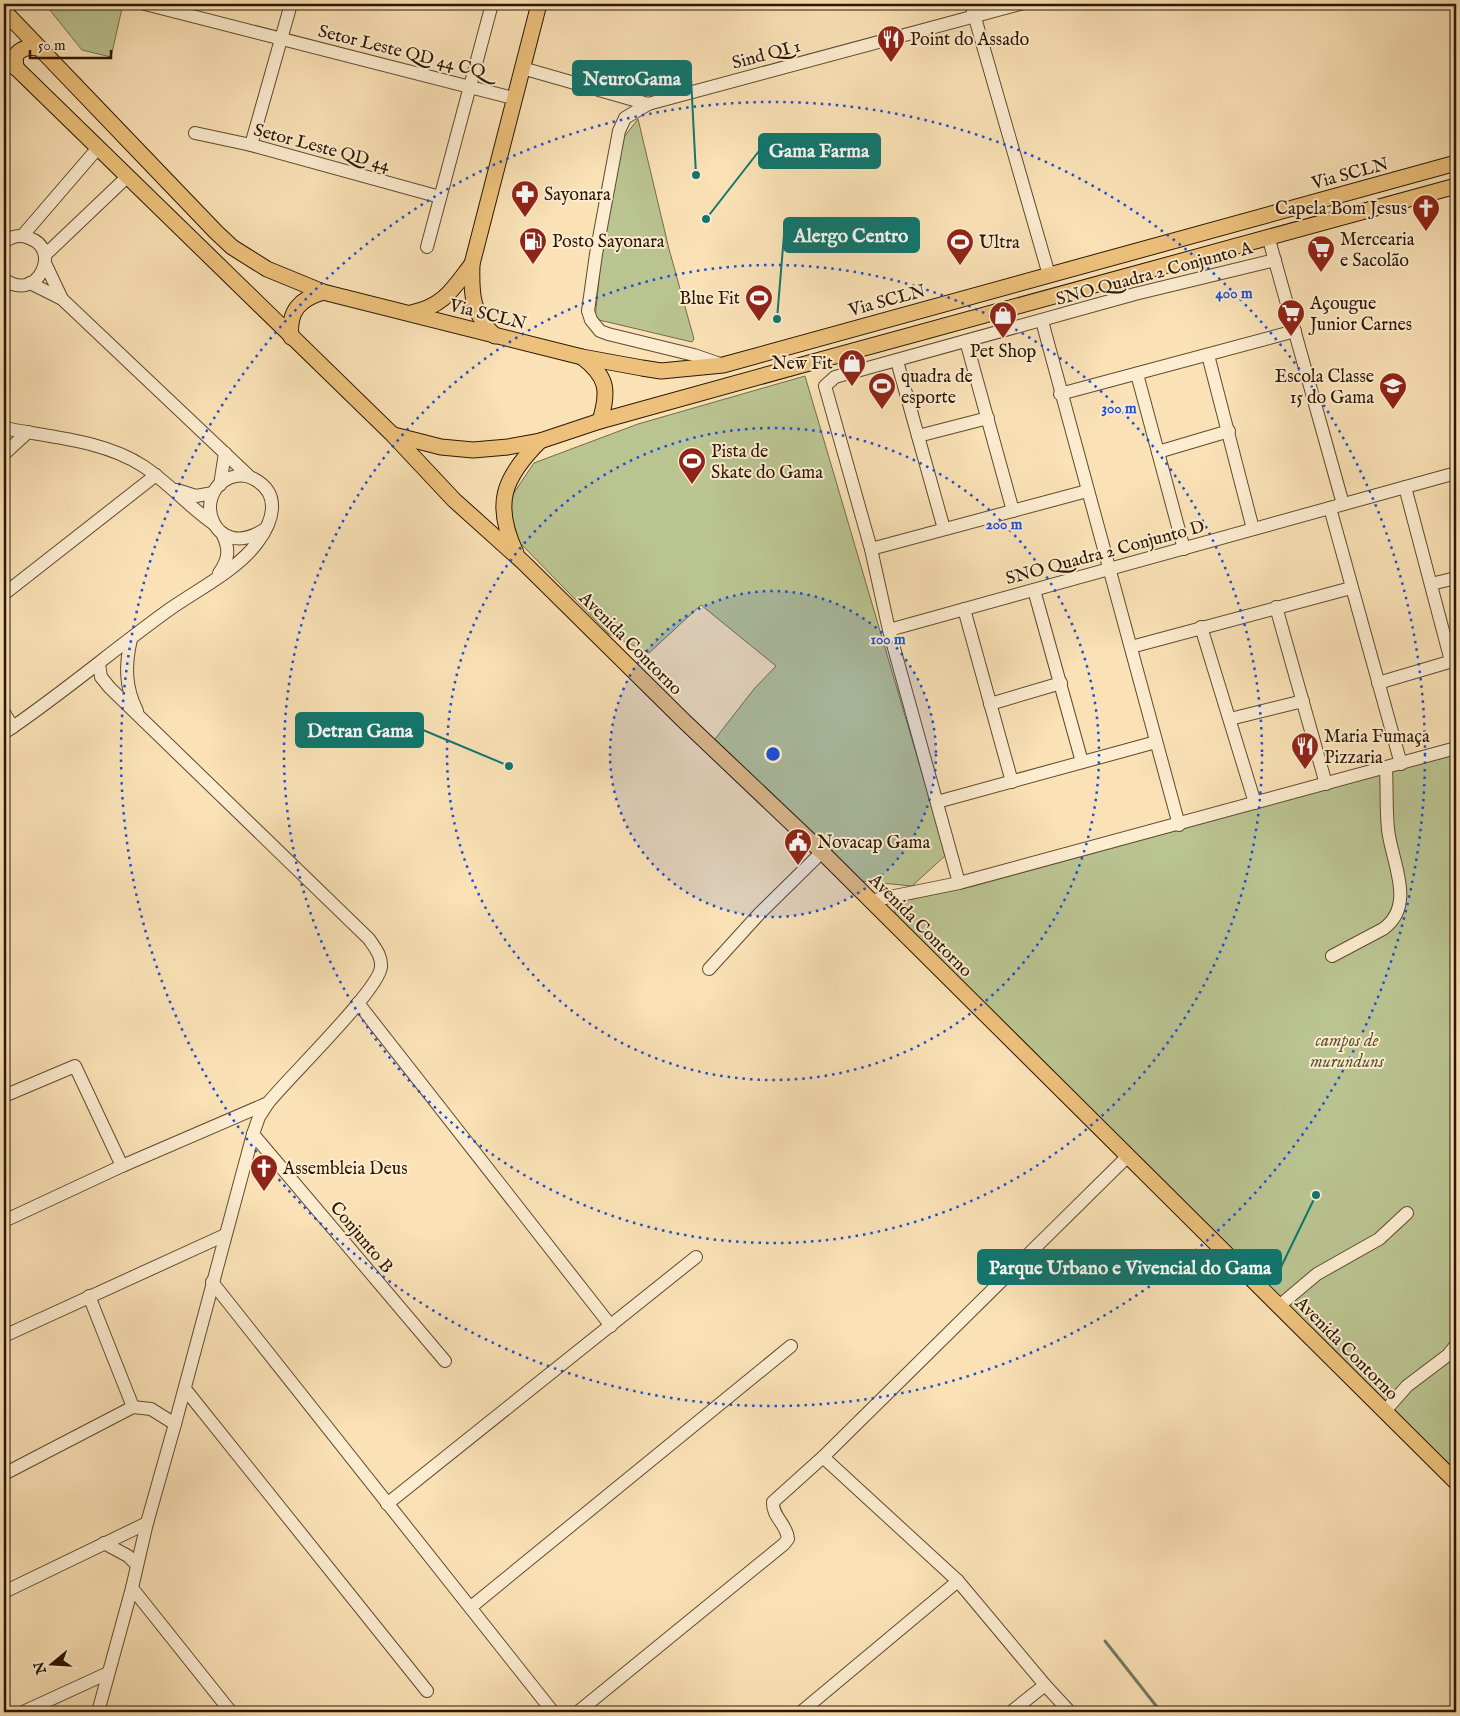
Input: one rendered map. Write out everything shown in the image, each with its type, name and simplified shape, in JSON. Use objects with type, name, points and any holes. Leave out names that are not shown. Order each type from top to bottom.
[{"type":"main road","points":[[495,336],[484,325],[473,302],[472,264],[513,98],[539,4]]},
{"type":"main road","name":"Via SCLN","points":[[4,11],[232,247],[280,276],[323,292],[495,336],[582,357],[661,371],[723,365],[1456,163]]},
{"type":"main road","points":[[16,68],[15,56],[23,48],[39,48]]},
{"type":"main road","name":"Avenida Contorno","points":[[4,56],[392,435],[454,500],[519,559],[684,722],[822,852],[870,902],[1456,1482]]},
{"type":"main road","points":[[1418,174],[1417,185],[1423,195]]},
{"type":"main road","points":[[1394,180],[1399,188],[1400,201]]},
{"type":"main road","points":[[392,435],[421,443],[466,450],[489,450],[540,441],[600,421],[1268,236],[1456,186]]},
{"type":"main road","points":[[408,313],[426,310],[444,299],[472,264]]},
{"type":"main road","points":[[291,337],[292,313],[304,299],[323,292]]},
{"type":"main road","points":[[795,345],[792,356],[802,365]]},
{"type":"main road","points":[[768,353],[772,361],[771,374]]},
{"type":"main road","points":[[582,357],[593,366],[603,380],[605,399],[600,421]]},
{"type":"main road","points":[[519,559],[502,511],[503,497],[508,482],[516,468],[540,441]]},
{"type":"street","name":"Setor Leste QD 44 CQ","points":[[145,4],[513,98]]},
{"type":"street","points":[[251,145],[291,4]]},
{"type":"street","points":[[427,248],[492,4]]},
{"type":"street","name":"Sind QI 1","points":[[648,104],[973,10],[1020,4]]},
{"type":"street","points":[[973,10],[1049,275]]},
{"type":"street","points":[[522,68],[648,104]]},
{"type":"street","points":[[648,104],[626,118],[620,131],[596,254],[588,311],[595,325],[608,334],[694,355],[723,365]]},
{"type":"street","name":"Setor Leste QD 44","points":[[195,133],[251,145],[440,197]]},
{"type":"street","points":[[23,236],[97,148]]},
{"type":"street","points":[[4,292],[16,285],[30,283],[40,275],[45,259],[127,177]]},
{"type":"street","points":[[5,239],[23,236],[33,239],[40,246],[62,299]]},
{"type":"street","points":[[1268,236],[1295,330],[1336,506],[1351,588],[1400,764]]},
{"type":"street","name":"SNO Quadra 2 Conjunto A","points":[[871,549],[824,390],[828,382],[835,377],[1135,294],[1275,260]]},
{"type":"street","points":[[4,278],[16,285]]},
{"type":"street","points":[[4,713],[8,730],[216,578],[249,553],[266,529],[273,512],[273,502],[270,493],[262,483],[250,477],[62,299],[30,283]]},
{"type":"street","points":[[1042,321],[1060,394],[1132,647],[1179,824]]},
{"type":"street","points":[[1060,394],[1295,330]]},
{"type":"street","points":[[966,341],[1013,511]]},
{"type":"street","points":[[1208,355],[1253,529]]},
{"type":"street","points":[[897,361],[944,529]]},
{"type":"street","points":[[1137,374],[1184,549]]},
{"type":"street","points":[[918,436],[988,418]]},
{"type":"street","points":[[4,428],[109,450],[127,457],[156,475],[218,529],[237,539],[252,538],[266,529]]},
{"type":"street","points":[[1158,452],[1229,431]]},
{"type":"street","points":[[4,454],[28,432]]},
{"type":"street","points":[[216,578],[224,566],[229,553],[210,514],[210,504],[216,489],[225,453]]},
{"type":"street","name":"SNO Quadra 2 Conjunto D","points":[[889,630],[1456,473]]},
{"type":"street","points":[[4,594],[156,475]]},
{"type":"street","points":[[172,488],[196,496],[216,489],[234,477],[250,477]]},
{"type":"street","points":[[1378,683],[1454,660],[1405,487]]},
{"type":"street","points":[[959,883],[889,630],[871,549],[1087,491]]},
{"type":"street","points":[[1431,584],[1456,578]]},
{"type":"street","points":[[1132,647],[1351,588]]},
{"type":"street","points":[[1034,590],[1082,762]]},
{"type":"street","points":[[1276,607],[1326,784]]},
{"type":"street","points":[[964,609],[1012,782]]},
{"type":"street","points":[[1201,627],[1255,803]]},
{"type":"street","points":[[131,639],[126,668],[127,679],[132,701],[140,718]]},
{"type":"street","points":[[98,1712],[132,1588],[146,1522],[185,1389],[212,1282],[259,1117],[268,1103],[358,1003],[379,974],[380,958],[376,949],[105,682],[99,664]]},
{"type":"street","points":[[990,704],[1061,683]]},
{"type":"street","points":[[1230,720],[1303,700]]},
{"type":"street","points":[[937,802],[1156,742]]},
{"type":"street","points":[[870,902],[959,883],[1456,748]]},
{"type":"street","points":[[1332,956],[1384,929],[1398,913],[1400,891],[1387,828],[1386,768]]},
{"type":"street","points":[[709,969],[759,914],[822,852]]},
{"type":"street","points":[[358,1003],[611,1326]]},
{"type":"street","points":[[4,1096],[46,1076],[75,1066],[122,1166]]},
{"type":"street","points":[[4,1221],[122,1166],[268,1103]]},
{"type":"street","name":"Conjunto B","points":[[253,1134],[445,1362]]},
{"type":"street","points":[[578,1712],[784,1544],[788,1539],[788,1532],[772,1508],[773,1502],[823,1457],[1128,1156]]},
{"type":"street","points":[[1279,1306],[1317,1274],[1379,1239],[1407,1213]]},
{"type":"street","points":[[4,1336],[226,1235]]},
{"type":"street","points":[[386,1504],[696,1258]]},
{"type":"street","points":[[212,1282],[386,1504],[471,1607],[551,1712]]},
{"type":"street","points":[[89,1296],[133,1407]]},
{"type":"street","points":[[1385,1411],[1408,1386],[1442,1360],[1456,1345]]},
{"type":"street","points":[[471,1607],[791,1346]]},
{"type":"street","points":[[185,1389],[427,1691]]},
{"type":"street","points":[[4,1474],[133,1407],[151,1409],[175,1424]]},
{"type":"street","points":[[823,1457],[958,1580],[1045,1685],[1070,1712]]},
{"type":"street","points":[[4,1592],[146,1522]]},
{"type":"street","points":[[104,1543],[128,1556],[137,1564]]},
{"type":"street","points":[[801,1712],[958,1580]]},
{"type":"street","points":[[132,1588],[230,1712]]},
{"type":"street","points":[[22,1712],[108,1673]]},
{"type":"street","points":[[1011,1712],[1045,1685]]},
{"type":"green space","points":[[45,4],[123,4],[111,57],[82,50]]},
{"type":"green space","points":[[638,119],[669,249],[694,339],[692,342],[595,319],[603,239],[621,141]]},
{"type":"green space","points":[[805,376],[946,855],[912,886],[860,881],[715,739],[754,689],[776,666],[701,605],[649,653],[609,634],[518,541],[507,503],[534,463],[638,424]]},
{"type":"green space","name":"campos de murunduns","points":[[1456,754],[1456,1471],[897,919],[894,908],[903,901],[970,887]]},
{"type":"waterway","points":[[1105,1641],[1161,1712]]},
{"type":"place","name":"Point do Assado","points":[[891,63]]},
{"type":"place","name":"NeuroGama","points":[[696,175]]},
{"type":"place","name":"Sayonara","points":[[525,218]]},
{"type":"place","name":"Gama Farma","points":[[706,219]]},
{"type":"place","name":"Capela Bom Jesus","points":[[1426,232]]},
{"type":"place","name":"Posto Sayonara","points":[[533,265]]},
{"type":"place","name":"Ultra","points":[[960,266]]},
{"type":"place","name":"Mercearia e Sacolão","points":[[1321,273]]},
{"type":"place","name":"Alergo Centro","points":[[777,319]]},
{"type":"place","name":"Blue Fit","points":[[759,322]]},
{"type":"place","name":"Açougue Junior Carnes","points":[[1291,337]]},
{"type":"place","name":"Pet Shop","points":[[1003,339]]},
{"type":"place","name":"New Fit","points":[[852,387]]},
{"type":"place","name":"quadra de esporte","points":[[882,410]]},
{"type":"place","name":"Escola Classe 15 do Gama","points":[[1393,410]]},
{"type":"place","name":"Pista de Skate do Gama","points":[[692,485]]},
{"type":"place","name":"Detran Gama","points":[[509,766]]},
{"type":"place","name":"Maria Fumaça Pizzaria","points":[[1305,770]]},
{"type":"place","name":"Novacap Gama","points":[[798,866]]},
{"type":"place","name":"Assembleia Deus","points":[[264,1192]]},
{"type":"place","name":"Parque Urbano e Vivencial do Gama","points":[[1316,1195]]}]
